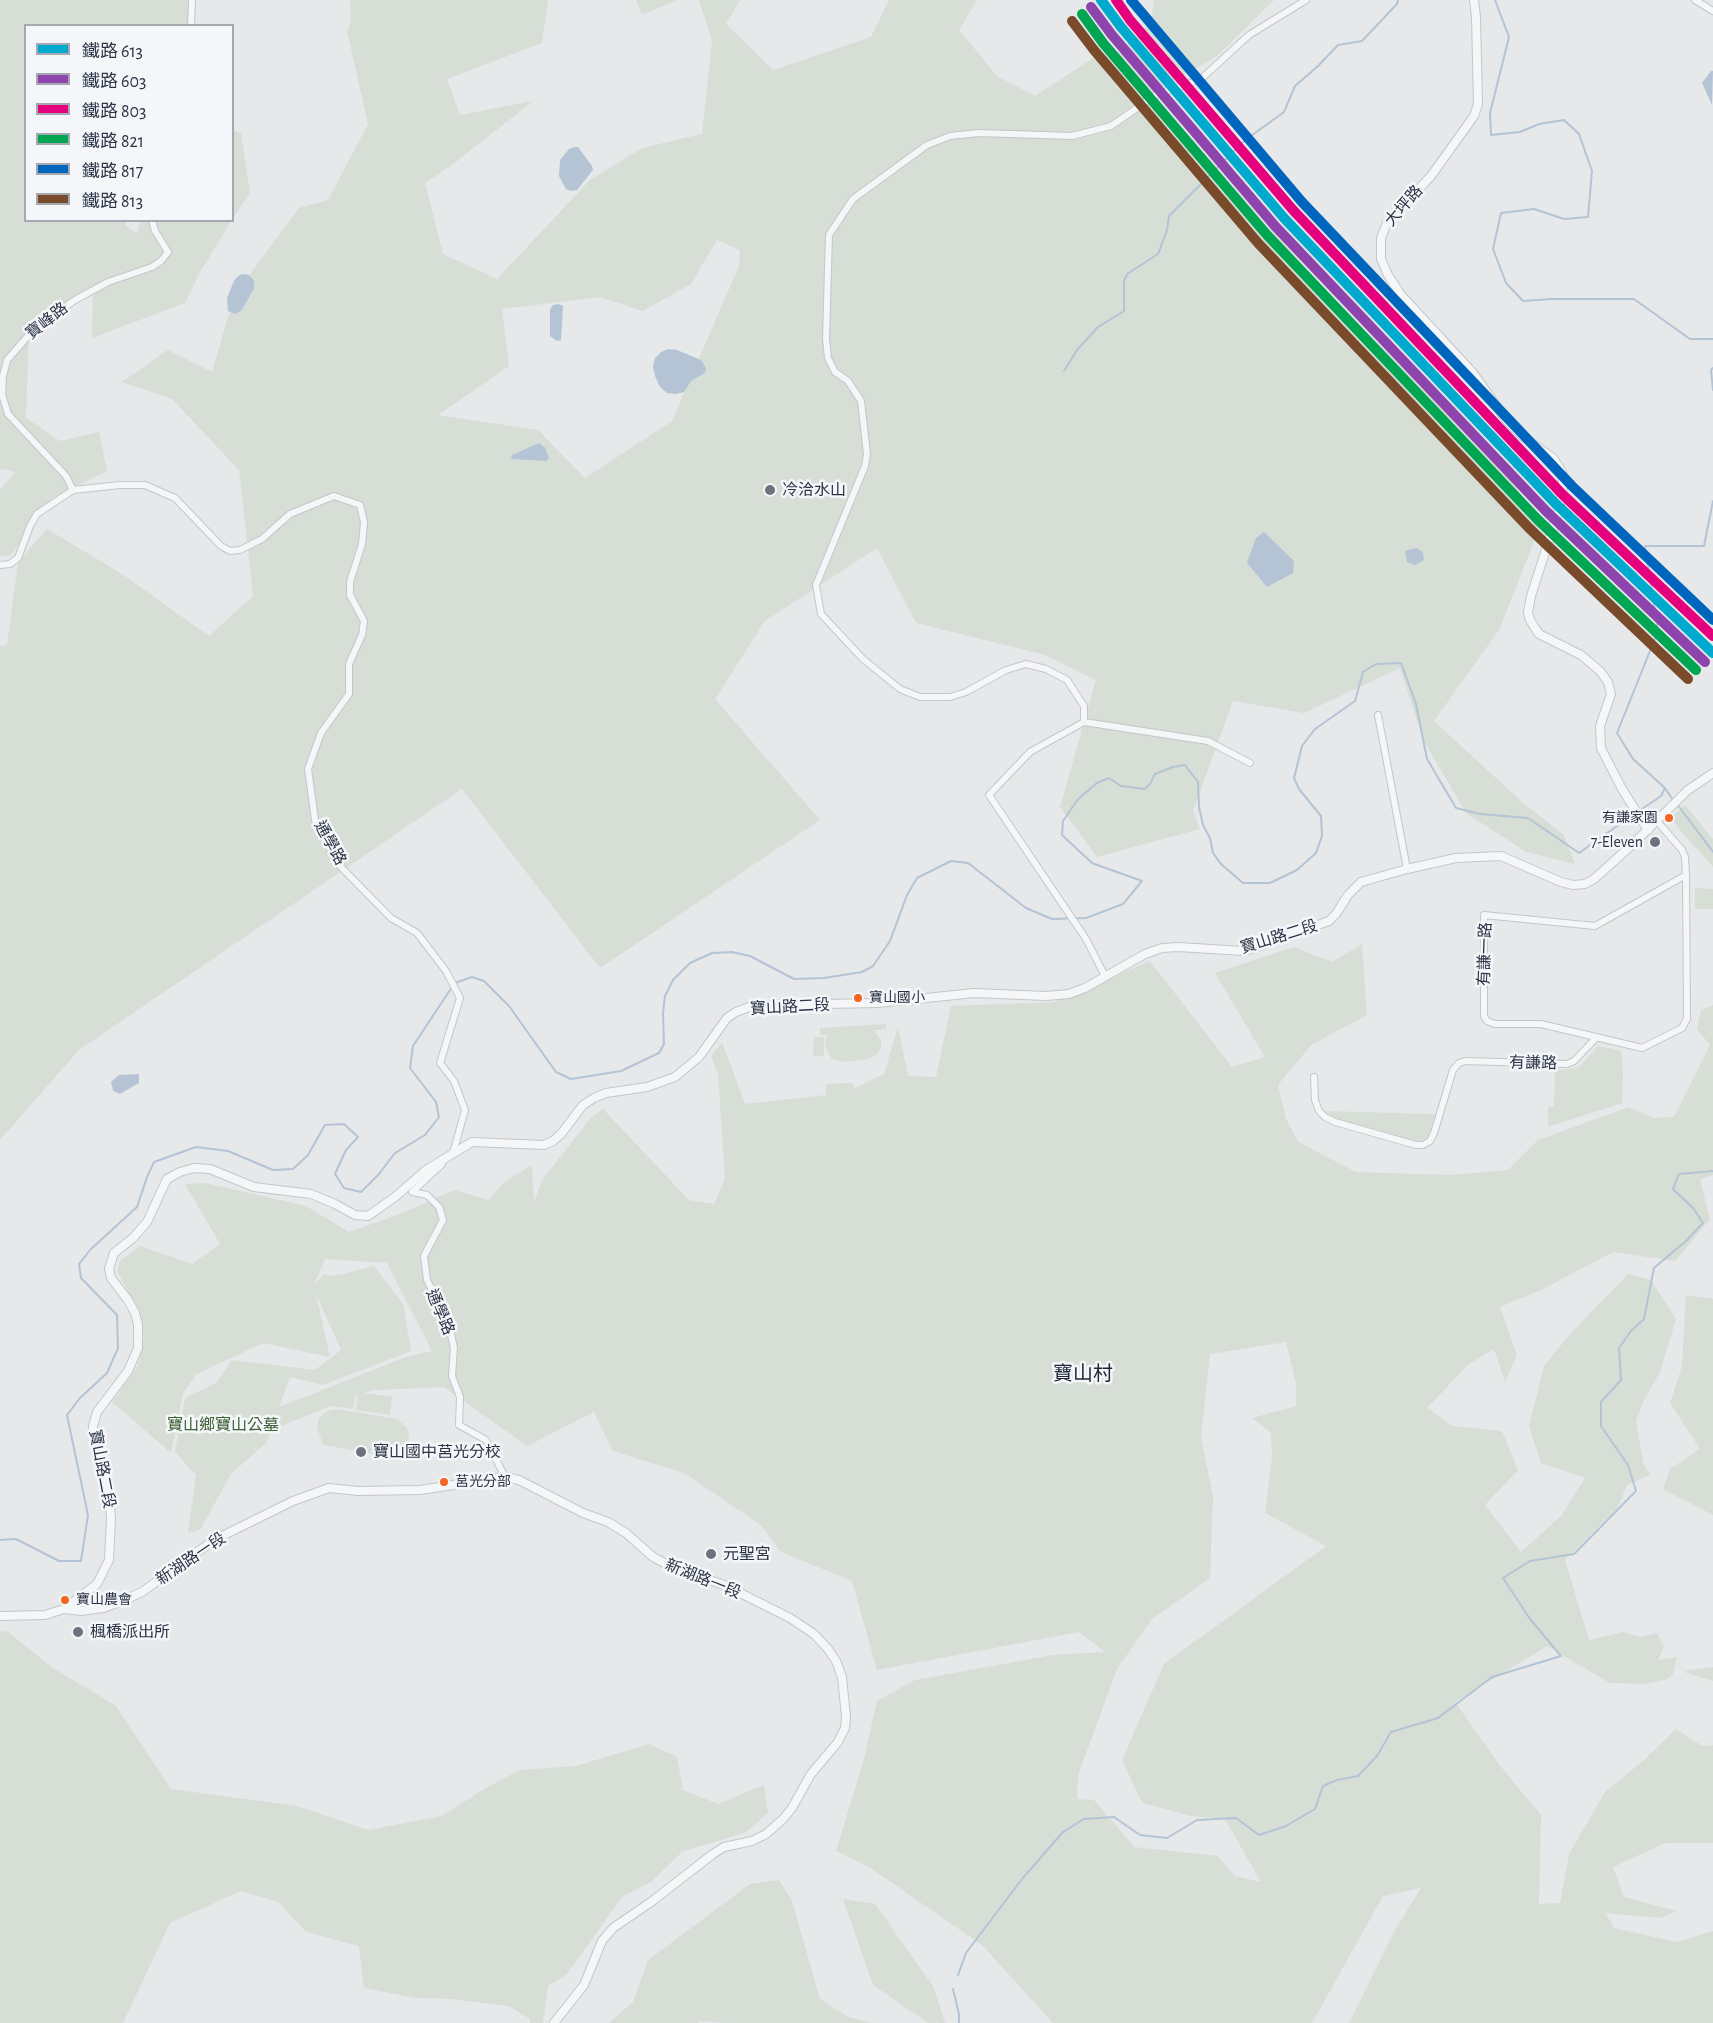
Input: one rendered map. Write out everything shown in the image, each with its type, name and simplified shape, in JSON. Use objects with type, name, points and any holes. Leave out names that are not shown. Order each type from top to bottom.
[{"type":"street","points":[[191,24],[192,0]]},
{"type":"street","points":[[1084,722],[1084,706],[1067,680],[1046,669],[1026,664],[1006,670],[966,692],[950,697],[920,697],[900,689],[863,659],[820,614],[816,585],[865,466],[867,454],[861,400],[848,381],[835,372],[828,358],[826,339],[829,235],[853,199],[927,145],[950,136],[979,133],[1072,136],[1111,126],[1156,95],[1201,79],[1249,35],[1306,0]]},
{"type":"street","name":"大坪路","points":[[1474,0],[1478,104],[1474,117],[1431,176],[1387,223],[1381,238],[1381,259],[1401,295],[1473,373],[1508,422],[1522,436],[1553,458],[1562,472],[1563,487],[1559,509],[1528,612],[1533,627],[1539,634],[1581,655],[1600,671],[1608,682],[1611,694],[1600,726],[1601,748],[1616,778],[1648,830]]},
{"type":"street","points":[[1695,0],[1713,11]]},
{"type":"street","name":"寶峰路","points":[[73,490],[66,476],[8,414],[3,394],[3,376],[7,360],[35,328],[75,300],[108,282],[152,267],[161,261],[168,252],[155,231],[153,222]]},
{"type":"street","name":"通學路","points":[[0,565],[10,564],[18,558],[37,514],[73,490],[145,485],[175,498],[221,546],[230,550],[240,550],[262,539],[290,514],[334,496],[360,505],[363,522],[362,544],[350,582],[350,595],[364,621],[362,635],[349,664],[349,693],[321,733],[308,769],[315,820],[338,864],[391,918],[417,933],[446,971],[460,998],[440,1063],[454,1081],[465,1110],[454,1152],[412,1192],[427,1195],[439,1207],[443,1220],[424,1256],[427,1280],[449,1325],[454,1348],[452,1376],[460,1397],[459,1425],[486,1440],[506,1477]]},
{"type":"street","points":[[1378,715],[1407,869]]},
{"type":"street","points":[[1105,976],[1086,939],[989,795],[1030,752],[1084,722],[1208,741],[1250,763]]},
{"type":"street","name":"寶山路二段","points":[[64,1609],[98,1584],[109,1560],[111,1518],[109,1495],[106,1475],[93,1435],[93,1426],[97,1412],[128,1371],[138,1348],[138,1324],[135,1313],[111,1278],[109,1269],[114,1253],[133,1238],[147,1222],[167,1179],[180,1172],[194,1168],[210,1169],[254,1187],[311,1194],[355,1215],[364,1216],[379,1210],[426,1170],[472,1142],[544,1145],[561,1134],[583,1105],[594,1098],[606,1093],[647,1087],[675,1077],[699,1057],[727,1018],[749,1007],[878,1003],[974,993],[1046,996],[1069,994],[1085,988],[1145,954],[1162,948],[1244,951],[1325,923],[1336,914],[1347,895],[1361,882],[1456,858],[1495,855],[1510,858],[1561,882],[1573,885],[1585,884],[1648,830],[1695,784],[1713,773]]},
{"type":"street","points":[[1596,1038],[1642,1048],[1682,1028],[1687,1019],[1685,857],[1682,850],[1657,821]]},
{"type":"street","name":"有謙一路","points":[[1596,1038],[1541,1024],[1495,1024],[1487,1021],[1484,1016],[1484,915],[1595,926],[1686,875]]},
{"type":"street","name":"有謙路","points":[[1314,1077],[1315,1100],[1319,1111],[1325,1117],[1335,1122],[1423,1145],[1430,1141],[1434,1133],[1453,1070],[1459,1063],[1567,1064],[1574,1061],[1596,1038]]},
{"type":"street","name":"新湖路一段","points":[[0,1616],[45,1615],[64,1609],[81,1611],[103,1608],[122,1601],[142,1592],[214,1540],[293,1501],[329,1488],[358,1491],[420,1490],[506,1477],[519,1480],[583,1513],[608,1522],[626,1533],[653,1557],[724,1586],[790,1618],[814,1634],[836,1661],[842,1677],[845,1728],[838,1742],[811,1774],[792,1808],[766,1834],[752,1841],[724,1847],[618,1924],[602,1941],[584,1984],[554,2023]]},
{"type":"green space","points":[[0,0],[191,0],[194,24],[24,24],[24,222],[126,222],[125,225],[137,234],[140,222],[231,222],[200,272],[185,303],[92,338],[93,289],[29,330],[26,418],[60,441],[99,432],[107,471],[52,498],[10,556],[0,556],[0,489],[16,472],[0,470]]},
{"type":"green space","points":[[350,0],[548,0],[542,43],[447,79],[460,115],[533,101],[456,162],[425,183],[443,254],[497,279],[590,180],[642,148],[702,134],[712,41],[699,0],[740,0],[726,24],[773,70],[871,37],[889,0],[977,0],[959,30],[997,76],[1035,96],[1093,58],[1119,52],[1151,23],[1154,0],[1274,0],[1216,57],[1152,93],[1343,309],[1501,464],[1541,524],[1499,630],[1434,721],[1522,802],[1564,835],[1575,864],[1526,852],[1466,813],[1424,741],[1400,668],[1304,713],[1233,701],[1193,811],[1200,829],[1097,857],[1060,807],[1096,680],[1045,655],[916,623],[877,548],[765,621],[715,699],[820,820],[600,968],[462,789],[79,1050],[0,1140],[0,646],[7,645],[18,562],[47,529],[122,574],[209,636],[253,596],[239,470],[172,399],[122,382],[168,350],[212,372],[228,317],[242,285],[299,208],[328,200],[368,124],[347,31],[351,23]],"holes":[[[717,240],[740,250],[739,266],[672,421],[585,478],[538,430],[438,415],[509,366],[502,309],[600,297],[643,311],[691,284]]]},
{"type":"green space","points":[[636,0],[676,0],[642,15]]},
{"type":"green space","points":[[234,130],[241,133],[250,192],[234,217]]},
{"type":"green space","points":[[1685,805],[1713,839],[1713,867],[1673,820],[1673,815]]},
{"type":"green space","points":[[1695,888],[1713,889],[1713,909],[1695,909]]},
{"type":"green space","name":"寶山鄉寶山公墓","points":[[1362,944],[1367,1015],[1311,1045],[1278,1085],[1286,1119],[1298,1142],[1356,1172],[1450,1175],[1508,1170],[1538,1140],[1629,1107],[1653,1118],[1674,1117],[1710,1045],[1697,1029],[1701,1010],[1713,1005],[1713,1175],[1700,1180],[1710,1219],[1675,1261],[1613,1252],[1541,1290],[1500,1307],[1517,1355],[1505,1382],[1494,1349],[1468,1365],[1427,1408],[1453,1426],[1502,1431],[1518,1470],[1485,1505],[1521,1552],[1562,1515],[1585,1478],[1541,1463],[1529,1426],[1544,1366],[1571,1333],[1628,1274],[1651,1280],[1676,1319],[1660,1372],[1643,1402],[1636,1421],[1643,1463],[1650,1475],[1627,1485],[1618,1507],[1565,1560],[1589,1640],[1623,1632],[1641,1637],[1657,1633],[1664,1646],[1658,1660],[1677,1657],[1673,1674],[1665,1680],[1644,1684],[1610,1683],[1547,1646],[1455,1702],[1501,1767],[1541,1815],[1539,1904],[1560,1903],[1569,1854],[1605,1792],[1643,1761],[1676,1729],[1702,1746],[1713,1745],[1713,1843],[1665,1843],[1613,1867],[1624,1897],[1676,1911],[1661,1918],[1605,1913],[1614,1928],[1677,1942],[1713,1931],[1713,2023],[1349,2023],[1395,1930],[1421,1888],[1383,1896],[1312,2023],[1053,2023],[982,1945],[869,1867],[836,1851],[864,1759],[877,1701],[915,1680],[1053,1655],[1105,1652],[1079,1632],[877,1670],[852,1581],[781,1552],[761,1525],[684,1473],[613,1451],[594,1412],[527,1446],[444,1387],[373,1390],[364,1393],[392,1397],[390,1415],[356,1410],[358,1395],[355,1397],[353,1409],[331,1406],[271,1430],[266,1443],[231,1474],[200,1530],[188,1533],[196,1475],[175,1452],[185,1398],[216,1383],[232,1360],[315,1370],[341,1350],[316,1294],[330,1357],[263,1343],[197,1374],[183,1393],[171,1453],[112,1402],[138,1366],[144,1337],[138,1310],[117,1271],[120,1261],[140,1246],[192,1264],[220,1244],[185,1184],[205,1183],[306,1206],[349,1232],[403,1213],[454,1190],[488,1200],[504,1182],[532,1165],[534,1202],[542,1180],[590,1119],[603,1109],[689,1200],[714,1204],[725,1179],[718,1074],[711,1056],[722,1042],[745,1104],[826,1095],[826,1084],[853,1083],[854,1089],[884,1074],[898,1027],[908,1076],[936,1077],[951,1006],[1055,1002],[1150,961],[1232,1067],[1265,1057],[1215,973],[1294,947],[1332,962]],"holes":[[[325,1259],[387,1263],[432,1351],[406,1357],[279,1407],[290,1377],[323,1385],[411,1351],[403,1304],[374,1266],[344,1274],[329,1276],[324,1274],[314,1285]],[[1286,1342],[1296,1384],[1296,1406],[1252,1418],[1271,1433],[1272,1458],[1265,1513],[1326,1546],[1164,1664],[1122,1760],[1142,1803],[1191,1816],[1225,1819],[1261,1882],[1235,1876],[1218,1856],[1134,1847],[1094,1800],[1077,1799],[1078,1775],[1117,1669],[1152,1619],[1210,1578],[1213,1496],[1201,1438],[1210,1354]]]},
{"type":"green space","points":[[886,1024],[886,1029],[874,1030],[881,1041],[881,1047],[877,1054],[869,1059],[846,1062],[832,1059],[826,1049],[825,1042],[828,1035],[820,1035],[820,1028]]},
{"type":"green space","points":[[814,1037],[824,1037],[824,1056],[813,1056]]},
{"type":"green space","points":[[1598,1046],[1621,1051],[1622,1103],[1548,1127],[1548,1108],[1554,1106],[1555,1071],[1579,1067]]},
{"type":"green space","points":[[1324,1111],[1435,1114],[1428,1138],[1415,1142],[1337,1119]]},
{"type":"green space","points":[[1686,1295],[1713,1299],[1713,1515],[1663,1489],[1670,1469],[1700,1449],[1670,1403],[1682,1366]]},
{"type":"green space","points":[[337,1409],[397,1419],[407,1428],[409,1438],[407,1447],[402,1454],[393,1457],[323,1445],[317,1427],[319,1418],[327,1411]]},
{"type":"green space","points":[[0,1631],[8,1632],[53,1668],[115,1705],[171,1789],[297,1806],[368,1830],[442,1816],[484,1789],[520,1770],[576,1766],[649,1744],[677,1757],[683,1790],[718,1804],[764,1785],[768,1813],[745,1833],[683,1851],[651,1882],[622,1897],[567,1974],[548,1986],[543,2023],[530,2023],[530,2019],[509,2006],[450,1999],[416,1998],[364,1988],[359,1946],[306,1932],[278,1902],[241,1891],[170,1923],[123,2023],[0,2023]]},
{"type":"green space","points":[[1713,1667],[1713,1681],[1684,1672],[1690,1670]]},
{"type":"green space","points":[[779,1880],[792,1901],[820,1999],[848,2017],[872,2023],[699,2021],[698,2023],[609,2023],[633,2002],[648,1960],[750,1884]]},
{"type":"green space","points":[[843,1899],[875,1904],[933,1986],[945,2023],[928,2023],[873,1985]]},
{"type":"water","points":[[1713,71],[1712,105],[1702,83]]},
{"type":"water","points":[[578,147],[593,170],[577,190],[571,191],[566,189],[559,176],[560,160],[569,149]]},
{"type":"water","points":[[242,274],[249,275],[254,281],[254,288],[242,310],[235,314],[228,311],[227,298],[234,281]]},
{"type":"water","points":[[553,305],[563,306],[561,340],[557,341],[550,336],[550,309]]},
{"type":"water","points":[[668,349],[677,350],[701,360],[706,368],[705,373],[691,381],[684,392],[667,393],[660,387],[655,376],[653,367],[655,358]]},
{"type":"water","points":[[539,443],[545,448],[549,457],[547,461],[511,459],[512,455]]},
{"type":"water","points":[[1264,532],[1294,561],[1293,573],[1267,587],[1247,563],[1256,538]]},
{"type":"water","points":[[1416,548],[1423,552],[1424,560],[1415,565],[1407,562],[1405,551]]},
{"type":"water","points":[[139,1074],[139,1083],[120,1094],[113,1091],[111,1082],[119,1075]]},
{"type":"waterway","points":[[1064,371],[1077,350],[1098,327],[1124,311],[1124,281],[1127,274],[1158,254],[1167,230],[1169,216],[1244,141],[1284,112],[1295,86],[1338,45],[1362,41],[1397,4],[1398,0]]},
{"type":"waterway","points":[[1495,0],[1509,37],[1490,113],[1491,135],[1520,132],[1539,124],[1564,120],[1579,134],[1592,171],[1588,217],[1564,219],[1534,209],[1501,213],[1493,249],[1506,283],[1523,301],[1634,299],[1690,339],[1713,339]]},
{"type":"waterway","points":[[1713,368],[1711,370],[1713,390]]},
{"type":"waterway","points":[[1639,811],[1661,796],[1665,788],[1633,759],[1617,733],[1658,631],[1645,546],[1704,546],[1713,501]]},
{"type":"waterway","points":[[455,983],[472,977],[484,981],[509,1006],[556,1072],[571,1079],[621,1071],[659,1053],[664,1044],[665,996],[673,980],[690,963],[712,953],[732,952],[750,956],[794,979],[824,978],[862,972],[873,966],[890,941],[907,895],[917,878],[951,861],[968,863],[1026,908],[1052,919],[1086,918],[1123,904],[1142,881],[1092,863],[1062,835],[1063,821],[1078,799],[1097,783],[1109,778],[1121,786],[1145,789],[1155,774],[1185,765],[1198,782],[1199,807],[1213,853],[1221,864],[1243,883],[1270,883],[1297,870],[1316,853],[1322,836],[1321,816],[1299,789],[1294,778],[1302,746],[1315,729],[1355,701],[1363,672],[1376,664],[1401,663],[1416,704],[1427,759],[1456,808],[1480,814],[1528,818],[1579,853],[1634,814]]},
{"type":"waterway","points":[[1665,788],[1673,800]]},
{"type":"waterway","points":[[1677,804],[1713,852]]},
{"type":"waterway","points":[[0,1540],[16,1539],[59,1561],[81,1561],[88,1515],[67,1415],[80,1398],[107,1373],[118,1348],[117,1315],[81,1278],[79,1264],[91,1249],[137,1207],[154,1162],[196,1147],[228,1151],[273,1170],[293,1169],[308,1155],[325,1125],[344,1124],[358,1137],[346,1150],[335,1174],[344,1188],[361,1192],[395,1153],[425,1135],[439,1117],[436,1102],[410,1068],[413,1046],[452,987]]},
{"type":"waterway","points":[[958,1975],[966,1953],[1022,1879],[1063,1832],[1084,1819],[1114,1817],[1140,1835],[1167,1838],[1197,1820],[1236,1818],[1259,1835],[1286,1826],[1315,1809],[1323,1786],[1337,1780],[1358,1776],[1377,1756],[1391,1732],[1438,1718],[1492,1677],[1561,1656],[1530,1619],[1503,1578],[1530,1561],[1574,1554],[1636,1491],[1628,1465],[1601,1426],[1601,1402],[1621,1380],[1619,1348],[1631,1331],[1644,1319],[1654,1268],[1703,1223],[1693,1208],[1673,1189],[1679,1174],[1713,1171]]},
{"type":"waterway","points":[[953,1989],[959,2023]]},
{"type":"rail line","name":"613","points":[[1101,0],[1121,27],[1284,218],[1555,503],[1713,653]]},
{"type":"rail line","name":"803","points":[[1116,0],[1130,20],[1293,210],[1563,495],[1713,636]]},
{"type":"rail line","name":"817","points":[[1131,0],[1302,202],[1572,486],[1713,620]]},
{"type":"rail line","name":"603","points":[[1091,7],[1112,35],[1275,226],[1546,511],[1705,662]]},
{"type":"rail line","name":"821","points":[[1082,14],[1103,43],[1267,235],[1538,520],[1696,670]]},
{"type":"rail line","name":"813","points":[[1072,21],[1258,243],[1529,528],[1688,679]]},
{"type":"place","name":"冷洽水山","points":[[770,490]]},
{"type":"place","name":"有謙家園","points":[[1669,818]]},
{"type":"place","name":"7-Eleven","points":[[1655,842]]},
{"type":"place","name":"寶山國小","points":[[858,998]]},
{"type":"place","name":"寶山國中莒光分校","points":[[361,1452]]},
{"type":"place","name":"莒光分部","points":[[444,1482]]},
{"type":"place","name":"元聖宮","points":[[711,1554]]},
{"type":"place","name":"寶山農會","points":[[65,1600]]},
{"type":"place","name":"楓橋派出所","points":[[78,1632]]},
{"type":"district","name":"寶山村","points":[[1083,1374]]}]
